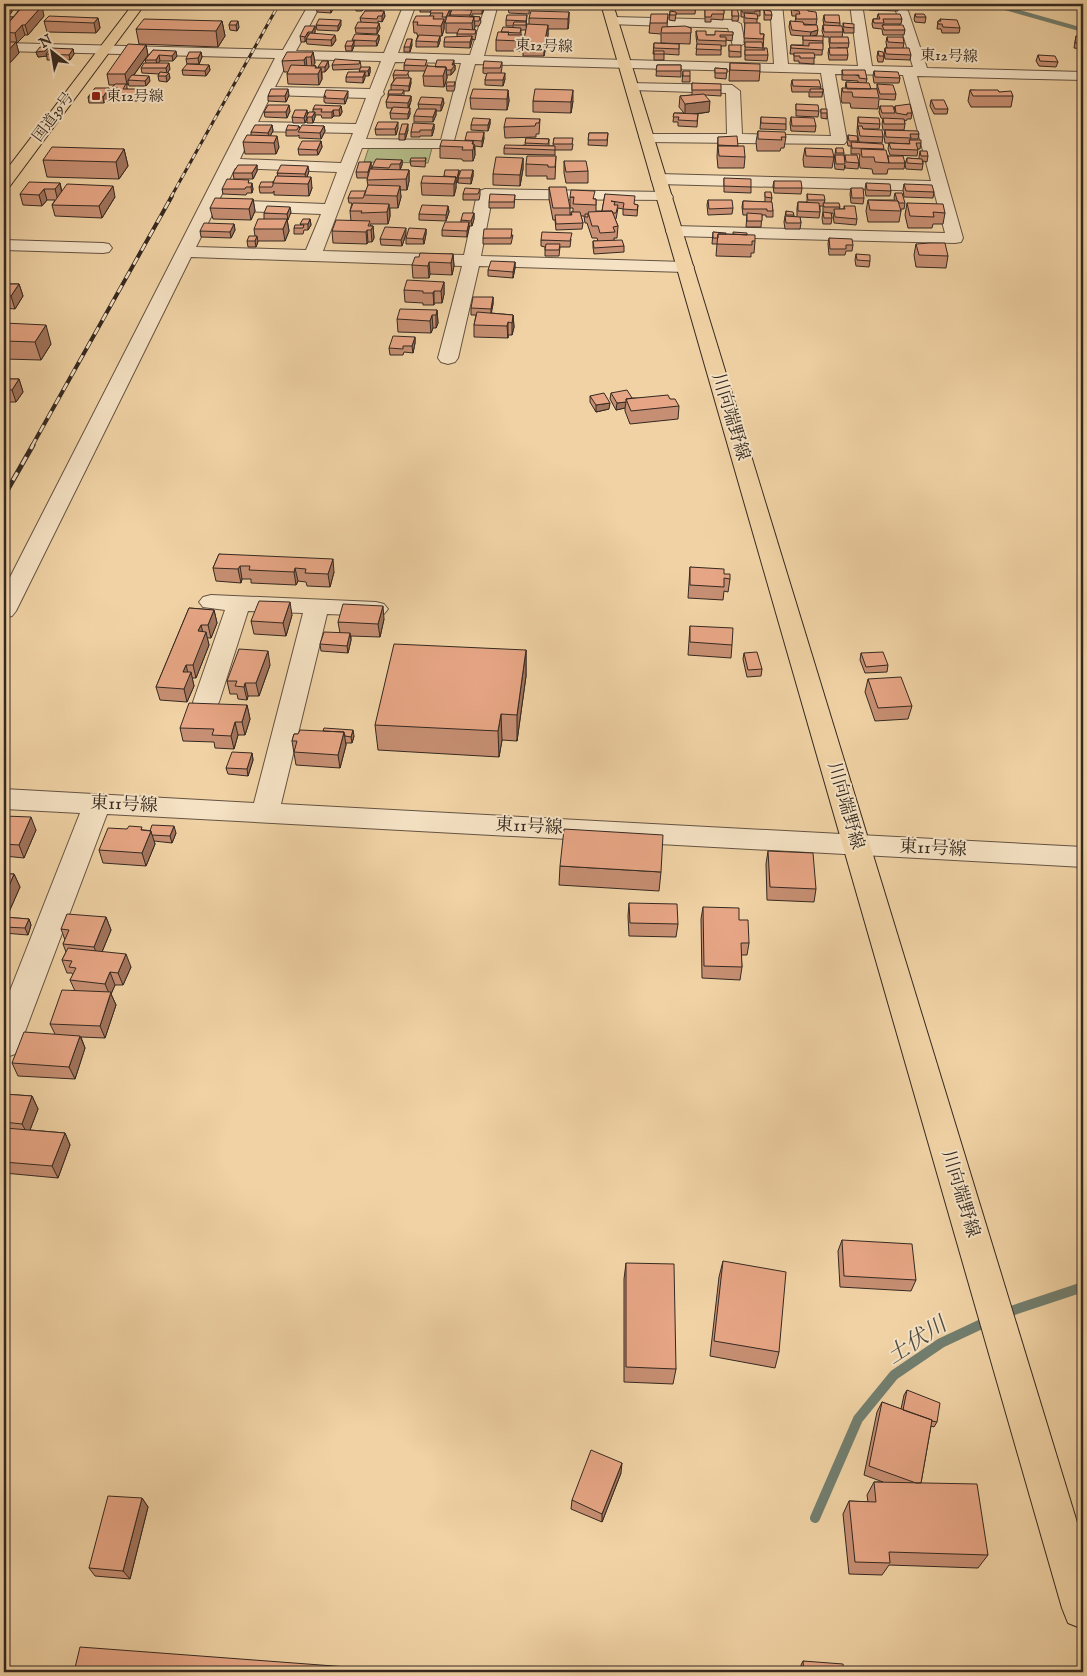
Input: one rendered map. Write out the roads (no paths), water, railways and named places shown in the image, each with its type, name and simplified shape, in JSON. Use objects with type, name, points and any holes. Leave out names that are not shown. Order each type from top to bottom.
[{"type":"main road","name":"国道39号","points":[[4,183],[139,4]]},
{"type":"main road","name":"川向端野線","points":[[610,12],[1083,1608]]},
{"type":"street","points":[[4,611],[265,91],[315,4]]},
{"type":"street","points":[[313,255],[377,94],[410,4]]},
{"type":"street","points":[[248,126],[448,144],[492,4]]},
{"type":"street","points":[[776,4],[781,67]]},
{"type":"street","points":[[856,4],[866,70]]},
{"type":"street","points":[[674,230],[955,238],[902,11]]},
{"type":"street","points":[[610,12],[734,24],[738,43]]},
{"type":"street","name":"東12号線","points":[[4,47],[1083,76]]},
{"type":"street","points":[[647,137],[839,141],[827,69]]},
{"type":"street","points":[[632,86],[717,86],[733,91],[734,138]]},
{"type":"street","points":[[265,91],[377,94]]},
{"type":"street","points":[[229,163],[348,168]]},
{"type":"street","points":[[448,358],[472,260],[485,194],[662,188],[942,186]]},
{"type":"street","points":[[208,205],[331,209]]},
{"type":"street","points":[[4,245],[103,248]]},
{"type":"street","points":[[185,252],[685,267]]},
{"type":"street","points":[[211,602],[376,609]]},
{"type":"street","points":[[206,702],[239,603]]},
{"type":"street","points":[[264,813],[318,606]]},
{"type":"street","name":"東11号線","points":[[4,799],[1083,857]]},
{"type":"street","points":[[4,1045],[15,985],[97,804]]},
{"type":"waterway","points":[[991,4],[1083,30]]},
{"type":"waterway","name":"土伏川","points":[[1005,1313],[1083,1287]]},
{"type":"waterway","name":"土伏川","points":[[815,1518],[858,1419],[894,1375],[941,1343],[990,1320]]},
{"type":"railway","points":[[171,197],[279,4]]},
{"type":"railway","points":[[32,446],[172,196]]},
{"type":"railway","points":[[4,496],[33,445]]},
{"type":"place","name":"東12号線","points":[[96,96]]}]
